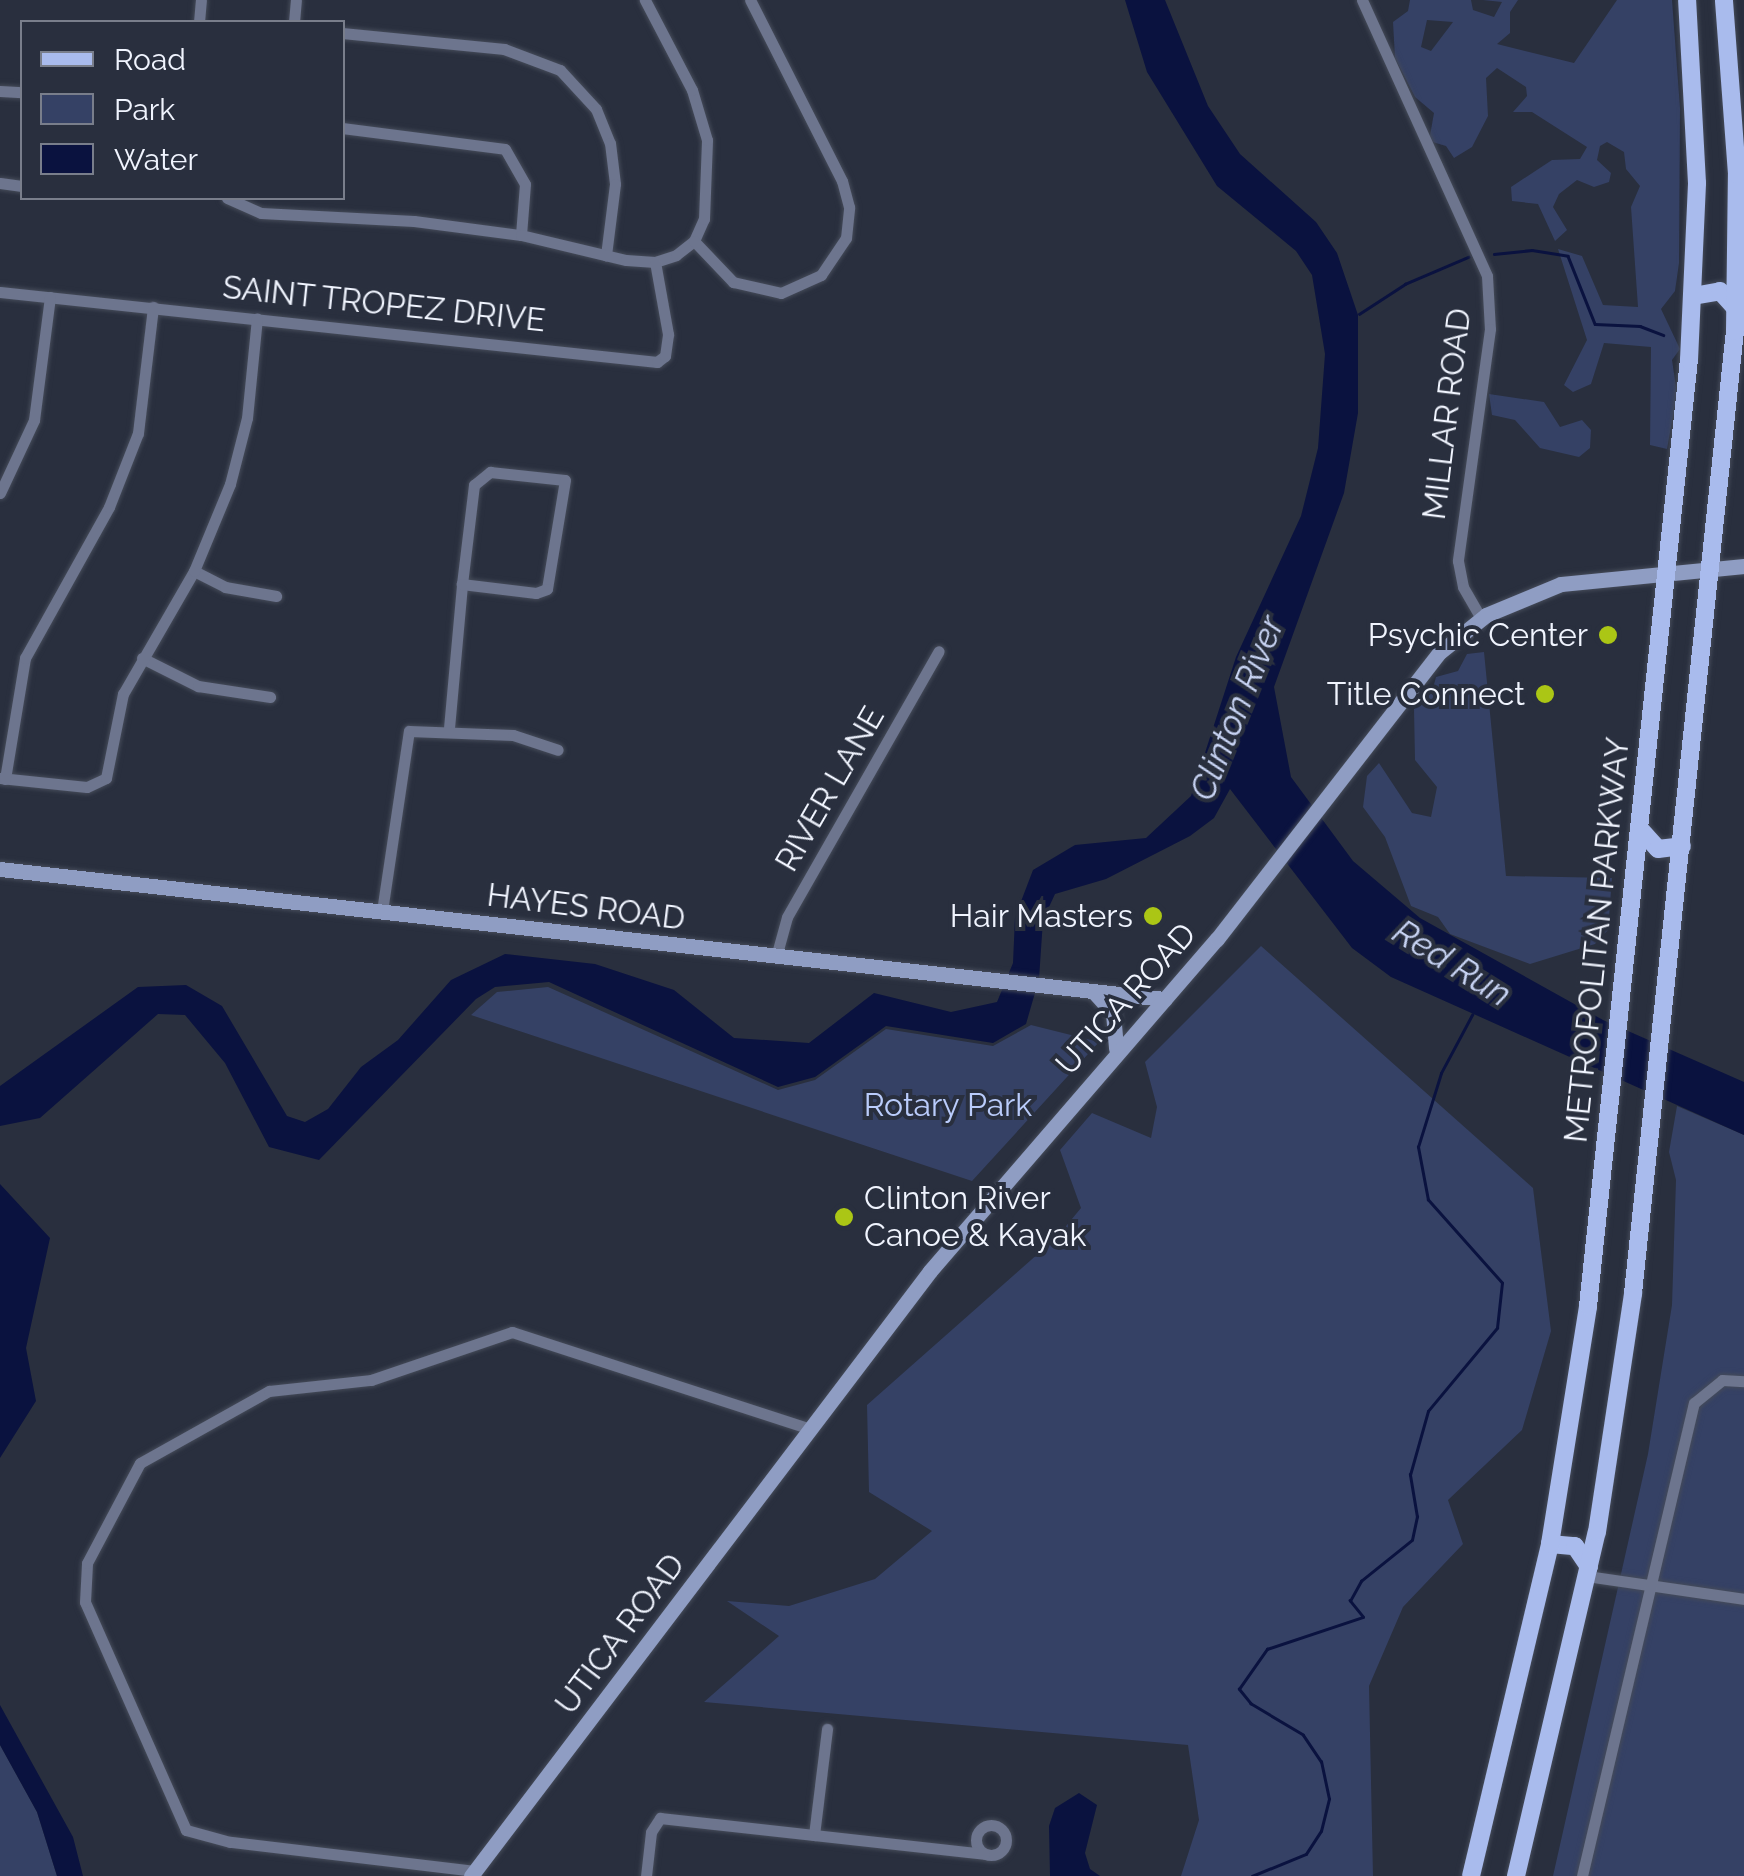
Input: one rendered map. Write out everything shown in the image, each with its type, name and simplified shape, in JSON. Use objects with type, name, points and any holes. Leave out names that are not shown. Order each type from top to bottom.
[{"type":"main road","name":"METROPOLITAN PARKWAY","points":[[1471,1876],[1550,1544],[1580,1368],[1694,296],[1696,132],[1687,0]]},
{"type":"main road","points":[[1516,1876],[1588,1572],[1625,1358],[1662,1030],[1736,310],[1737,174],[1724,0]]},
{"type":"main road","points":[[1694,296],[1720,291],[1736,310]]},
{"type":"main road","points":[[1639,828],[1658,848],[1682,846]]},
{"type":"main road","points":[[1550,1544],[1575,1546],[1588,1572]]},
{"type":"street","points":[[232,200],[261,213],[521,235],[655,262],[694,241],[708,197],[707,140],[680,62],[645,0]]},
{"type":"street","points":[[694,241],[734,282],[781,293],[822,276],[846,238],[850,207],[842,181],[750,0]]},
{"type":"street","name":"MILLAR ROAD","points":[[1362,0],[1487,276],[1490,330],[1458,561],[1463,587],[1481,618]]},
{"type":"street","points":[[345,33],[504,49],[560,70],[596,109],[613,156],[606,255]]},
{"type":"street","points":[[345,128],[505,149],[524,178],[521,235]]},
{"type":"street","name":"SAINT TROPEZ DRIVE","points":[[0,292],[657,362],[665,356],[668,334],[655,262]]},
{"type":"street","points":[[0,493],[39,402],[50,297]]},
{"type":"street","points":[[153,307],[134,445],[109,507],[25,658],[3,778],[103,784],[120,704],[142,658],[194,571],[238,458],[257,318]]},
{"type":"street","points":[[448,728],[462,584],[480,476],[565,480],[547,588],[536,593],[462,584]]},
{"type":"street","name":"UTICA ROAD","points":[[473,1873],[930,1271],[1274,868],[1440,652],[1481,618],[1561,584],[1744,566]]},
{"type":"street","points":[[194,571],[226,586],[276,596]]},
{"type":"street","name":"RIVER LANE","points":[[776,957],[788,917],[939,650]]},
{"type":"street","points":[[142,658],[198,686],[270,698]]},
{"type":"street","points":[[382,912],[407,736],[416,727],[512,736],[558,750]]},
{"type":"street","name":"HAYES ROAD","points":[[0,869],[1165,999]]},
{"type":"street","points":[[1093,990],[1113,1014],[1116,1049]]},
{"type":"street","points":[[473,1873],[190,1832],[166,1794],[85,1602],[87,1564],[121,1490],[148,1455],[269,1391],[371,1380],[512,1332],[811,1429]]},
{"type":"street","points":[[1582,1876],[1694,1402],[1722,1380],[1744,1381]]},
{"type":"street","points":[[1588,1572],[1653,1588],[1744,1599]]},
{"type":"street","points":[[814,1835],[827,1728]]},
{"type":"street","points":[[646,1876],[650,1832],[660,1818],[984,1854],[999,1853],[1005,1835],[990,1825],[964,1850]]},
{"type":"street","points":[[976,1837],[984,1854]]},
{"type":"green space","points":[[1410,0],[1471,0],[1473,10],[1494,17],[1502,2],[1483,0],[1518,0],[1510,12],[1510,33],[1497,44],[1574,63],[1617,0],[1672,0],[1680,108],[1679,263],[1675,291],[1661,309],[1680,349],[1672,360],[1677,394],[1667,449],[1650,445],[1651,347],[1604,343],[1591,384],[1573,392],[1564,385],[1587,340],[1558,249],[1582,256],[1603,305],[1638,307],[1631,207],[1640,186],[1626,169],[1624,152],[1607,142],[1600,146],[1597,160],[1611,173],[1609,182],[1594,187],[1577,180],[1559,194],[1553,207],[1567,230],[1555,241],[1538,204],[1512,201],[1511,187],[1552,160],[1580,159],[1587,147],[1532,112],[1513,112],[1527,96],[1526,87],[1497,68],[1486,78],[1488,116],[1472,147],[1454,158],[1446,146],[1429,141],[1434,113],[1415,97],[1395,58],[1393,22],[1408,11]],"holes":[[[1427,20],[1453,22],[1431,51],[1421,47]]]},
{"type":"green space","points":[[1489,394],[1544,402],[1560,427],[1582,420],[1591,430],[1590,448],[1579,457],[1540,448],[1515,420],[1492,415]]},
{"type":"green space","points":[[1484,652],[1506,876],[1612,878],[1608,930],[1595,944],[1530,964],[1450,934],[1438,917],[1411,906],[1385,837],[1363,807],[1367,776],[1379,763],[1412,813],[1431,817],[1437,787],[1415,760],[1414,709],[1432,692],[1436,677],[1458,671],[1467,654]]},
{"type":"green space","points":[[1261,946],[1533,1188],[1551,1331],[1522,1430],[1448,1500],[1463,1544],[1403,1607],[1369,1686],[1373,1876],[1181,1876],[1199,1820],[1188,1745],[704,1702],[779,1636],[727,1601],[789,1606],[875,1579],[932,1531],[869,1492],[867,1405],[1057,1237],[1081,1208],[1060,1150],[1092,1113],[1151,1138],[1157,1107],[1145,1062]]},
{"type":"green space","name":"Rotary Park","points":[[548,987],[778,1090],[815,1080],[886,1029],[993,1046],[1031,1025],[1099,1042],[972,1181],[471,1015],[497,992]]},
{"type":"green space","points":[[1677,1106],[1744,1135],[1744,1876],[1553,1876],[1648,1454],[1672,1305],[1676,1180],[1669,1152]]},
{"type":"green space","points":[[0,1745],[37,1812],[57,1876],[0,1876]]},
{"type":"water","points":[[1125,0],[1165,0],[1208,106],[1240,154],[1316,222],[1337,253],[1358,315],[1358,413],[1344,493],[1274,687],[1291,777],[1353,861],[1420,918],[1603,1020],[1744,1082],[1744,1135],[1391,977],[1352,948],[1230,789],[1214,818],[1190,836],[1106,879],[1055,894],[1043,920],[1039,979],[1026,1024],[993,1043],[886,1026],[815,1077],[778,1087],[549,982],[495,987],[476,999],[319,1160],[269,1147],[225,1063],[185,1015],[158,1014],[40,1118],[0,1126],[0,1086],[138,987],[186,985],[222,1006],[287,1116],[305,1122],[328,1109],[361,1067],[398,1040],[451,980],[505,954],[595,964],[674,990],[734,1038],[809,1043],[874,993],[951,1012],[997,1002],[1013,963],[1015,917],[1033,870],[1075,845],[1146,838],[1191,796],[1236,657],[1301,516],[1318,448],[1325,354],[1312,275],[1296,251],[1217,186],[1147,72]]},
{"type":"water","points":[[0,1184],[50,1238],[26,1348],[36,1401],[0,1458]]},
{"type":"water","points":[[0,1705],[73,1837],[83,1876],[57,1876],[37,1812],[0,1745]]},
{"type":"water","points":[[1079,1793],[1097,1805],[1085,1853],[1090,1869],[1100,1876],[1050,1876],[1049,1826],[1055,1808]]},
{"type":"waterway","points":[[1494,254],[1532,250],[1568,256],[1595,324],[1640,326],[1663,335]]},
{"type":"waterway","points":[[1359,314],[1405,284],[1468,257]]},
{"type":"waterway","name":"Red Run","points":[[1252,1876],[1306,1854],[1321,1831],[1329,1799],[1321,1762],[1303,1735],[1251,1704],[1239,1689],[1267,1649],[1363,1617],[1350,1601],[1361,1581],[1412,1540],[1417,1517],[1410,1475],[1428,1411],[1497,1328],[1502,1283],[1428,1200],[1418,1147],[1441,1073],[1472,1015]]},
{"type":"place","name":"Psychic Center","points":[[1608,635]]},
{"type":"place","name":"Title Connect","points":[[1545,694]]},
{"type":"place","name":"Hair Masters","points":[[1153,916]]},
{"type":"place","name":"Clinton River Canoe & Kayak","points":[[844,1217]]},
{"type":"water label","name":"Clinton River","points":[[1237,708]]}]
